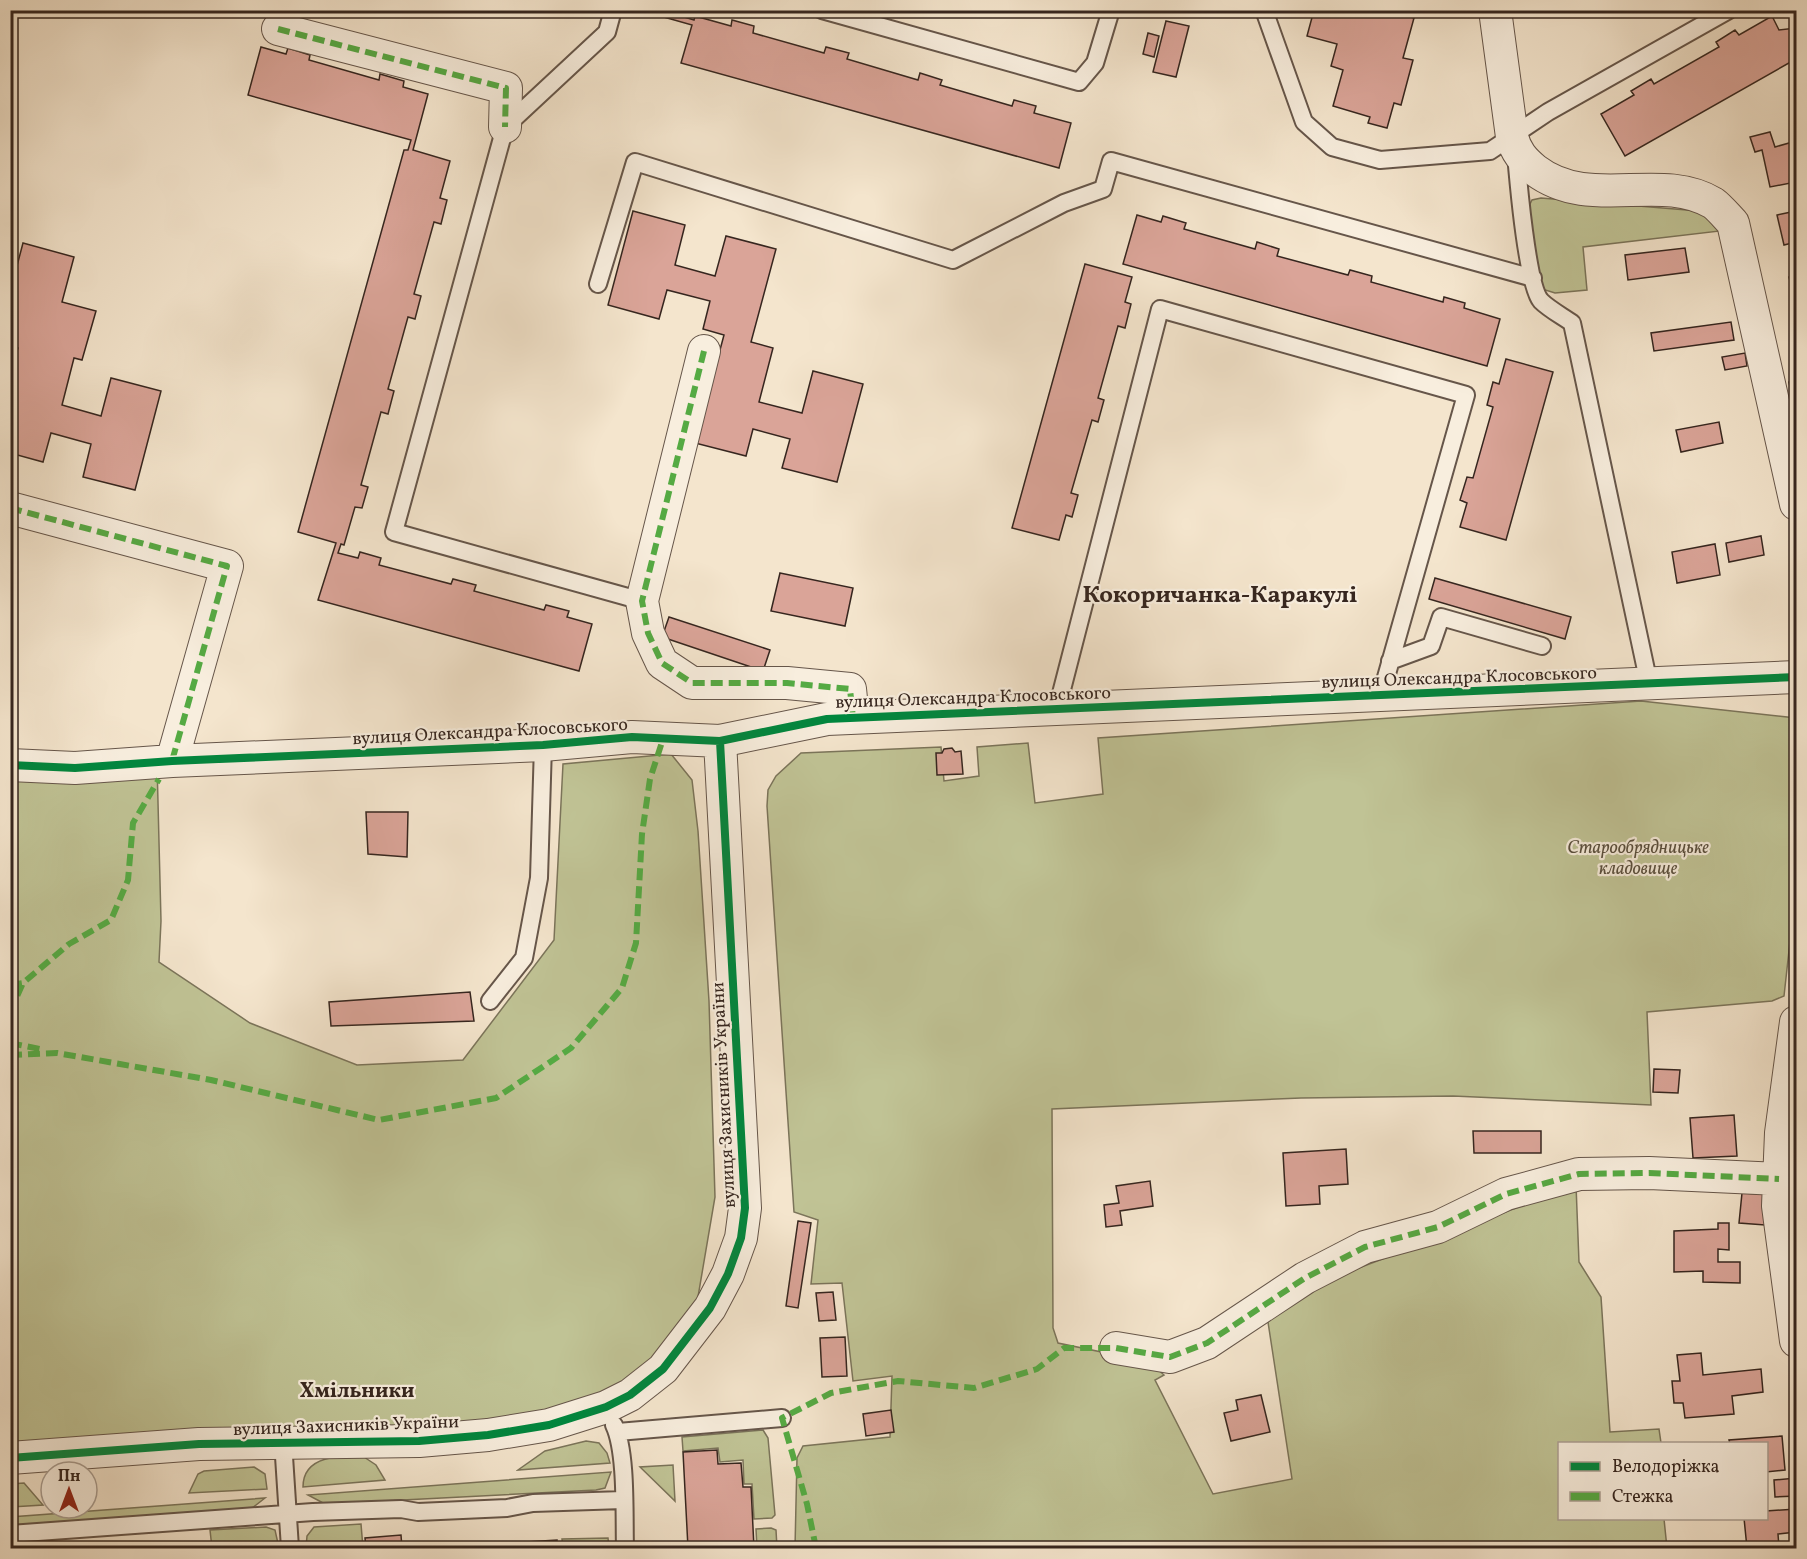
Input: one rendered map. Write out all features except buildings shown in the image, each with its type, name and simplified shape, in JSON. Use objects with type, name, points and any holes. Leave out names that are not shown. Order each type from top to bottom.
[{"type":"street","points":[[1495,10],[1514,145],[1546,178],[1567,187],[1592,192],[1658,191],[1693,195],[1714,204],[1733,223],[1797,504]]},
{"type":"street","points":[[278,29],[506,88],[505,127]]},
{"type":"street","points":[[704,351],[642,601],[648,633],[662,663],[692,682],[788,682],[850,689],[853,718]]},
{"type":"street","points":[[10,508],[226,566],[172,761]]},
{"type":"street","name":"вулиця Олександра Клосовського","points":[[10,765],[75,768],[172,761],[543,746],[632,737],[720,741],[827,719],[1797,678]]},
{"type":"street","name":"вулиця Захисників України","points":[[10,1458],[200,1444],[284,1441],[419,1441],[488,1435],[549,1425],[612,1420],[630,1395],[663,1369],[711,1308],[728,1274],[741,1238],[746,1181],[720,741]]},
{"type":"street","points":[[1797,1022],[1783,1109],[1779,1179],[1779,1228],[1791,1278],[1797,1341]]},
{"type":"street","points":[[1116,1348],[1170,1357],[1207,1343],[1305,1278],[1365,1247],[1438,1227],[1506,1194],[1579,1174],[1649,1173],[1779,1179]]},
{"type":"lane","points":[[613,10],[607,32],[505,127],[394,532],[642,601]]},
{"type":"lane","points":[[822,10],[1079,82],[1095,63],[1111,10]]},
{"type":"lane","points":[[1264,10],[1304,122],[1332,147],[1380,160],[1490,151],[1514,145],[1548,112],[1729,10]]},
{"type":"lane","points":[[1514,145],[1519,203],[1533,278],[1539,300],[1572,322],[1649,684]]},
{"type":"lane","points":[[598,284],[635,162],[953,260],[1064,203],[1103,189],[1111,162],[1533,278]]},
{"type":"lane","points":[[1057,709],[1160,309],[1466,395],[1381,695]]},
{"type":"lane","points":[[1390,662],[1431,646],[1441,616],[1542,646]]},
{"type":"lane","points":[[490,1001],[524,958],[539,878],[543,746]]},
{"type":"lane","points":[[625,1548],[623,1500],[612,1420],[782,1418]]},
{"type":"lane","points":[[284,1441],[290,1548]]},
{"type":"lane","points":[[10,1534],[288,1514],[400,1509],[418,1512],[507,1508],[533,1503],[623,1500]]},
{"type":"green space","points":[[1541,198],[1699,211],[1712,218],[1720,231],[1583,247],[1587,290],[1555,293],[1542,289],[1528,208],[1532,200]]},
{"type":"green space","name":"Старообрядницьке кладовище","points":[[1641,701],[1796,718],[1796,887],[1784,996],[1772,1001],[1647,1012],[1651,1105],[1453,1096],[1301,1098],[1052,1109],[1053,1328],[1058,1343],[1150,1362],[1164,1375],[1155,1380],[1213,1494],[1292,1479],[1266,1309],[1317,1284],[1576,1185],[1579,1262],[1601,1297],[1610,1432],[1659,1429],[1661,1442],[1558,1442],[1558,1520],[1664,1520],[1667,1548],[795,1548],[797,1458],[803,1446],[890,1437],[892,1376],[853,1381],[842,1283],[811,1284],[818,1220],[794,1212],[767,806],[768,790],[776,776],[801,753],[941,747],[944,781],[979,776],[977,747],[1028,743],[1035,803],[1103,794],[1098,738]]},
{"type":"green space","points":[[671,754],[692,780],[698,831],[709,1001],[715,1197],[692,1332],[584,1414],[11,1461],[10,766],[157,763],[161,921],[159,962],[250,1023],[357,1065],[463,1060],[554,940],[563,764]]},
{"type":"green space","points":[[763,1430],[768,1438],[775,1515],[772,1518],[754,1519],[752,1484],[744,1484],[743,1460],[720,1462],[718,1448],[683,1451],[682,1437]]},
{"type":"green space","points":[[586,1441],[599,1443],[607,1453],[610,1463],[518,1470],[545,1451]]},
{"type":"green space","points":[[335,1457],[364,1457],[376,1465],[385,1480],[303,1487],[305,1476],[316,1463]]},
{"type":"green space","points":[[673,1465],[675,1501],[640,1467]]},
{"type":"green space","points":[[254,1467],[265,1474],[267,1489],[189,1493],[198,1474],[204,1471]]},
{"type":"green space","points":[[611,1472],[605,1488],[596,1490],[325,1504],[308,1495]]},
{"type":"green space","points":[[24,1483],[39,1500],[39,1505],[11,1507],[11,1484]]},
{"type":"green space","points":[[265,1498],[251,1509],[99,1520],[99,1510]]},
{"type":"green space","points":[[39,1515],[39,1520],[96,1520],[11,1526],[10,1517]]},
{"type":"green space","points":[[361,1524],[363,1548],[306,1548],[307,1536],[314,1527]]},
{"type":"green space","points":[[266,1527],[275,1530],[279,1548],[212,1548],[210,1530]]},
{"type":"green space","points":[[756,1529],[776,1530],[777,1548],[757,1548]]},
{"type":"green space","points":[[608,1538],[609,1548],[563,1548],[562,1539]]},
{"type":"marked path","points":[[278,29],[506,88],[505,127]]},
{"type":"marked path","points":[[704,351],[642,601],[648,633],[662,663],[692,683],[787,683],[850,689],[853,718]]},
{"type":"marked path","points":[[10,508],[227,566],[172,761]]},
{"type":"marked path","points":[[10,1055],[57,1053],[211,1080],[379,1120],[496,1098],[571,1048],[622,988],[636,943],[642,834],[650,779],[663,739]]},
{"type":"marked path","points":[[10,1012],[23,983],[69,944],[111,920],[128,880],[133,823],[159,779]]},
{"type":"marked path","points":[[10,985],[23,983]]},
{"type":"marked path","points":[[10,1043],[40,1049]]},
{"type":"marked path","points":[[816,1548],[807,1504],[782,1418],[831,1393],[898,1381],[974,1388],[1037,1369],[1064,1348],[1116,1348],[1170,1357],[1207,1343],[1305,1278],[1365,1247],[1438,1227],[1506,1194],[1579,1174],[1649,1173],[1779,1179]]},
{"type":"cycle path","points":[[10,765],[75,768],[172,761],[543,745],[632,737],[720,741],[827,719],[1796,677]]},
{"type":"cycle path","points":[[10,1458],[199,1444],[419,1441],[488,1435],[549,1425],[606,1407],[630,1395],[663,1369],[710,1308],[728,1274],[741,1238],[745,1208],[720,741]]},
{"type":"district","name":"Кокоричанка-Каракулі","points":[[1220,594]]},
{"type":"district","name":"Хмільники","points":[[357,1390]]}]
